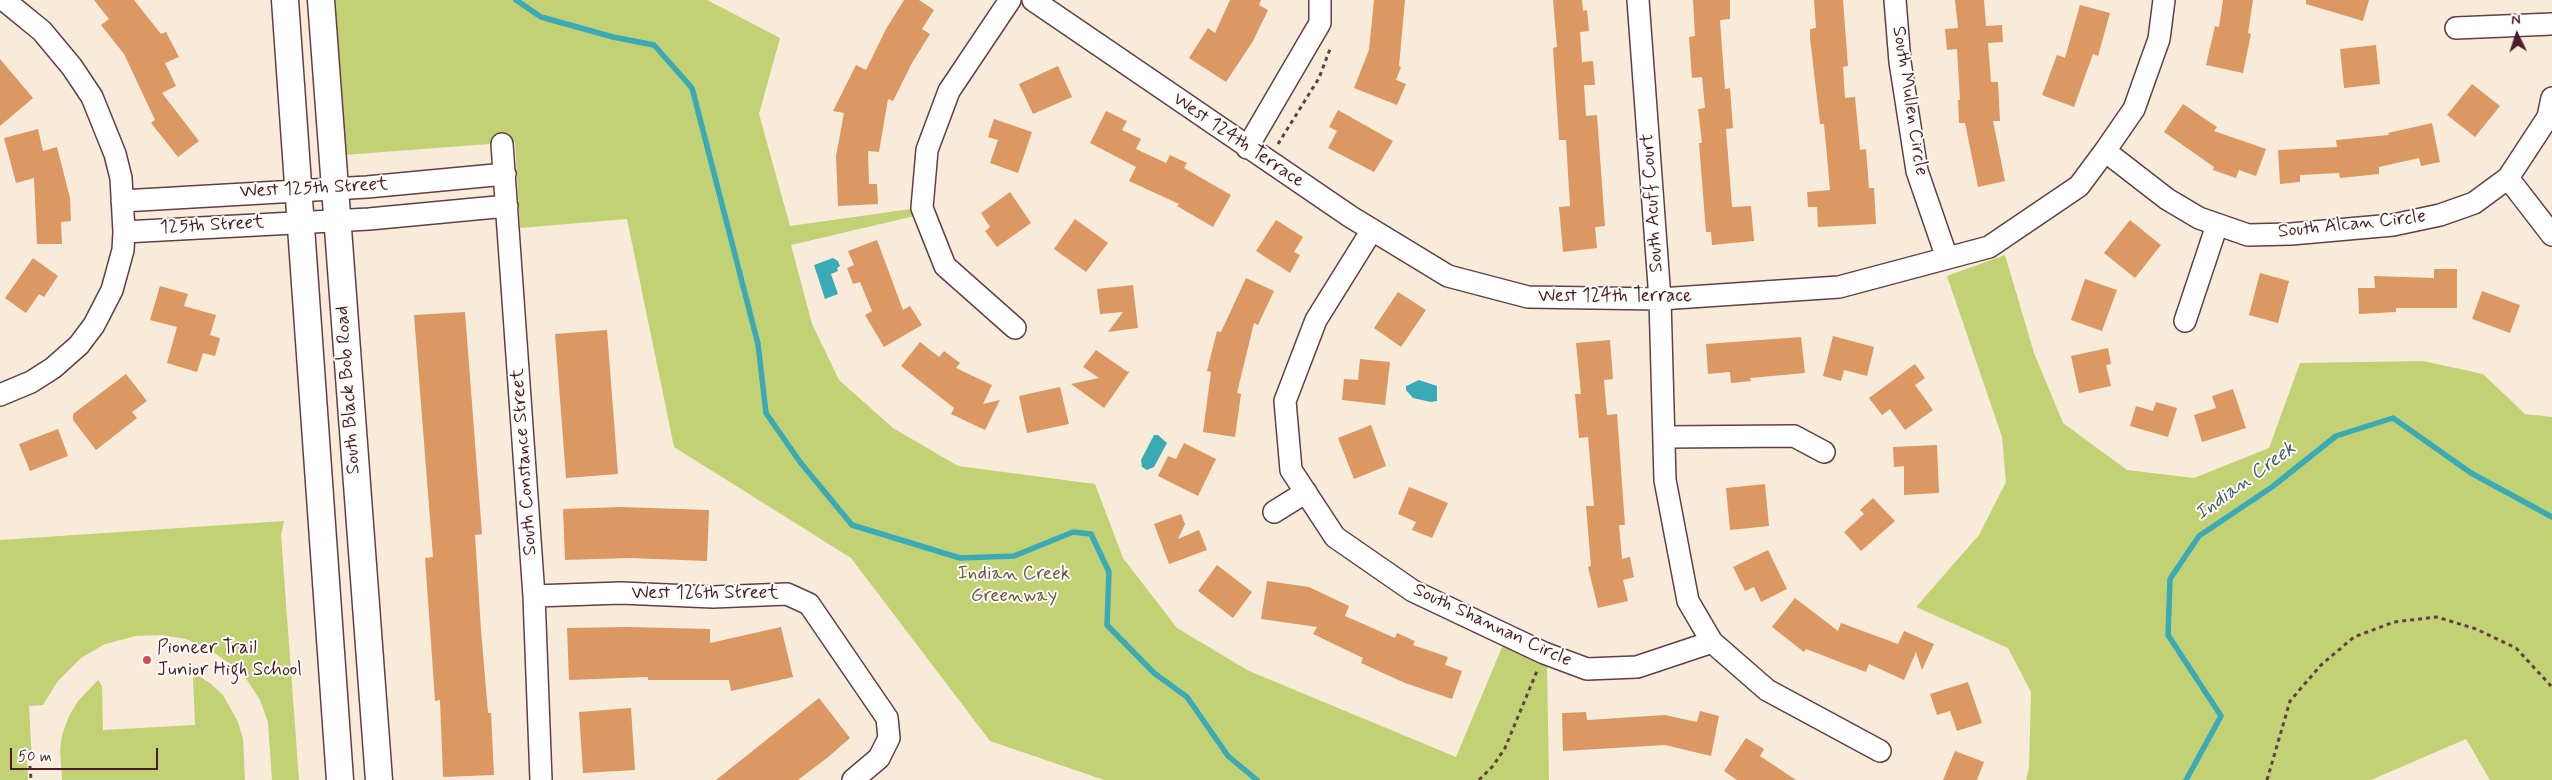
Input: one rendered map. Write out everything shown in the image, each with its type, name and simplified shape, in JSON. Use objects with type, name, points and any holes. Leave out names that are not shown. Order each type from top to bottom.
[{"type":"main road","name":"South Black Bob Road","points":[[285,0],[340,780]]},
{"type":"main road","name":"South Black Bob Road","points":[[321,0],[379,780]]},
{"type":"street","points":[[0,395],[31,382],[53,368],[79,345],[94,325],[112,290],[123,250],[124,232],[121,178],[115,154],[92,97],[72,67],[42,31],[4,0]]},
{"type":"street","points":[[1010,0],[949,91],[927,150],[922,208],[945,266],[1015,328]]},
{"type":"street","name":"West 124th Terrace","points":[[1033,0],[1268,162],[1372,230],[1448,276],[1528,297],[1660,299],[1839,287],[1988,247],[2079,186],[2105,151],[2134,109],[2159,40],[2164,0]]},
{"type":"street","points":[[1247,148],[1320,23],[1320,0]]},
{"type":"street","name":"South Acuff Court","points":[[1638,0],[1660,299],[1665,480],[1688,601],[1712,642],[1767,690],[1880,751]]},
{"type":"street","name":"South Mullen Circle","points":[[1895,0],[1900,62],[1917,171],[1947,258]]},
{"type":"street","points":[[2456,28],[2552,24]]},
{"type":"street","name":"South Alcan Circle","points":[[2105,151],[2167,199],[2198,218],[2248,235],[2291,234],[2393,225],[2440,215],[2474,203],[2508,178],[2548,117],[2552,98]]},
{"type":"street","name":"South Constance Street","points":[[502,144],[534,596],[541,780]]},
{"type":"street","name":"West 125th Street","points":[[122,201],[334,189],[505,174]]},
{"type":"street","points":[[2508,178],[2552,234]]},
{"type":"street","name":"West 125th Street","points":[[301,222],[507,206]]},
{"type":"street","name":"125th Street","points":[[124,232],[301,222]]},
{"type":"street","points":[[2186,321],[2217,225]]},
{"type":"street","name":"South Shannan Circle","points":[[1372,230],[1316,320],[1285,401],[1291,470],[1335,537],[1413,591],[1544,653],[1587,669],[1637,668],[1712,642]]},
{"type":"street","points":[[1664,437],[1794,436],[1824,452]]},
{"type":"street","points":[[1274,512],[1306,492]]},
{"type":"street","name":"West 126th Street","points":[[534,596],[621,593],[713,598],[787,594],[808,604],[887,718],[889,738],[879,758],[853,780]]},
{"type":"path","points":[[1268,162],[1319,78],[1333,42]]},
{"type":"path","points":[[2267,780],[2290,701],[2321,665],[2354,637],[2394,622],[2436,617],[2476,629],[2516,648],[2552,687]]},
{"type":"path","points":[[1480,780],[1493,766],[1505,748],[1544,653]]},
{"type":"path","points":[[30,766],[31,780]]},
{"type":"green space","name":"Indian Creek Greenway","points":[[333,0],[707,0],[780,38],[759,114],[790,226],[918,208],[919,215],[791,245],[812,324],[839,380],[893,428],[958,466],[1095,484],[1123,558],[1177,628],[1249,671],[1456,757],[1503,645],[1547,666],[1549,780],[1104,780],[990,741],[851,558],[674,447],[627,219],[520,228],[515,142],[344,155]]},
{"type":"green space","points":[[2005,255],[2034,353],[2063,423],[2127,470],[2194,478],[2269,448],[2300,363],[2423,361],[2483,374],[2525,414],[2552,417],[2552,780],[2490,780],[2466,739],[2371,780],[2026,780],[2029,768],[2031,692],[2008,648],[1916,607],[1979,535],[2006,482],[2002,437],[1947,276]]},
{"type":"green space","points":[[284,521],[281,535],[299,780],[272,780],[268,722],[260,700],[247,680],[232,665],[210,650],[186,639],[161,635],[136,636],[105,644],[81,658],[58,681],[43,705],[29,706],[32,761],[27,762],[28,780],[0,780],[0,540]]},
{"type":"green space","points":[[197,675],[210,683],[223,695],[238,722],[243,739],[245,780],[62,780],[60,750],[62,735],[69,716],[78,701],[98,680],[102,686],[103,730],[195,725],[193,678]]},
{"type":"water","points":[[833,258],[838,261],[840,266],[837,268],[838,271],[831,274],[838,294],[825,299],[814,265]]},
{"type":"water","points":[[1419,380],[1437,386],[1437,401],[1431,402],[1413,398],[1406,390],[1406,386]]},
{"type":"water","points":[[1154,435],[1158,435],[1167,443],[1154,467],[1147,470],[1142,467],[1141,460]]},
{"type":"building","points":[[94,0],[134,0],[161,34],[166,32],[179,57],[165,63],[176,86],[162,93],[199,141],[178,157],[151,123],[155,120],[124,54],[101,25],[109,19]]},
{"type":"building","points":[[904,0],[919,0],[934,10],[922,29],[930,34],[912,63],[893,101],[888,99],[879,152],[868,151],[869,184],[877,184],[878,204],[838,206],[836,156],[844,113],[833,111],[856,65],[866,70],[886,29]]},
{"type":"building","points":[[1230,0],[1261,0],[1259,5],[1268,10],[1253,41],[1226,82],[1189,58],[1208,28],[1215,33]]},
{"type":"building","points":[[1374,0],[1405,0],[1399,66],[1401,67],[1396,80],[1406,84],[1397,105],[1354,88],[1369,50]]},
{"type":"building","points":[[1553,0],[1582,0],[1583,11],[1587,10],[1589,31],[1580,32],[1582,62],[1593,61],[1595,85],[1584,85],[1586,116],[1597,115],[1605,226],[1595,227],[1597,248],[1563,252],[1559,207],[1570,206],[1566,140],[1559,140],[1553,48],[1557,47]]},
{"type":"building","points":[[1693,0],[1730,0],[1730,19],[1720,20],[1725,89],[1730,88],[1733,128],[1726,129],[1732,207],[1751,206],[1754,241],[1712,245],[1711,232],[1706,232],[1699,143],[1702,143],[1698,109],[1705,108],[1702,77],[1692,78],[1689,37],[1695,36]]},
{"type":"building","points":[[1814,0],[1843,0],[1848,66],[1843,67],[1845,98],[1855,97],[1860,150],[1866,149],[1869,188],[1874,188],[1876,224],[1818,227],[1817,207],[1808,207],[1807,192],[1830,190],[1824,124],[1820,124],[1810,38],[1810,29],[1816,28]]},
{"type":"building","points":[[1955,0],[1984,0],[1986,26],[2002,25],[2003,42],[1988,43],[1991,82],[1998,82],[2000,121],[1993,121],[2005,181],[1978,187],[1965,123],[1959,123],[1958,100],[1960,100],[1957,49],[1947,50],[1945,29],[1958,28]]},
{"type":"building","points":[[2223,0],[2253,0],[2248,33],[2251,34],[2243,73],[2206,65],[2215,26],[2219,27]]},
{"type":"building","points":[[2306,0],[2369,0],[2363,21],[2306,4]]},
{"type":"building","points":[[2080,5],[2110,13],[2098,56],[2093,54],[2074,107],[2042,95],[2057,55],[2065,58]]},
{"type":"building","points":[[2376,45],[2380,84],[2344,88],[2340,49]]},
{"type":"building","points":[[0,59],[33,98],[0,126]]},
{"type":"building","points":[[1058,66],[1072,97],[1033,114],[1019,84]]},
{"type":"building","points":[[2472,84],[2500,106],[2475,137],[2447,115]]},
{"type":"building","points":[[2183,104],[2217,127],[2214,131],[2266,149],[2256,176],[2239,170],[2236,178],[2213,170],[2214,167],[2164,132]]},
{"type":"building","points":[[1338,110],[1393,141],[1374,172],[1328,148],[1337,131],[1329,127]]},
{"type":"building","points":[[1106,111],[1127,121],[1122,130],[1141,139],[1136,149],[1166,163],[1170,155],[1187,163],[1184,168],[1231,195],[1213,227],[1177,206],[1179,204],[1129,181],[1136,167],[1090,143]]},
{"type":"building","points":[[994,119],[1032,132],[1018,173],[990,163],[998,140],[988,137]]},
{"type":"building","points":[[2432,123],[2440,162],[2421,166],[2419,158],[2379,167],[2379,174],[2340,178],[2339,173],[2300,175],[2300,182],[2280,184],[2278,150],[2337,147],[2336,140],[2389,135],[2388,133]]},
{"type":"building","points":[[38,129],[43,151],[57,147],[70,198],[71,221],[61,222],[62,244],[37,244],[34,178],[16,183],[4,138]]},
{"type":"building","points":[[1010,192],[1031,223],[997,247],[985,231],[990,227],[981,213]]},
{"type":"building","points":[[1075,219],[1108,243],[1086,272],[1054,249]]},
{"type":"building","points":[[1276,220],[1303,237],[1294,252],[1300,255],[1290,273],[1256,251]]},
{"type":"building","points":[[2130,220],[2161,245],[2135,278],[2104,253]]},
{"type":"building","points":[[877,240],[903,310],[910,306],[922,325],[884,347],[865,315],[872,311],[860,282],[853,284],[847,268],[854,265],[848,251]]},
{"type":"building","points":[[33,258],[58,276],[44,297],[39,294],[26,313],[5,298]]},
{"type":"building","points":[[2434,269],[2457,269],[2457,308],[2396,308],[2396,312],[2359,314],[2358,288],[2375,288],[2374,276],[2434,278]]},
{"type":"building","points":[[2260,273],[2289,281],[2278,323],[2249,315]]},
{"type":"building","points":[[1246,278],[1274,291],[1258,325],[1254,323],[1237,393],[1241,394],[1235,437],[1203,432],[1211,372],[1207,371],[1217,331],[1221,332]]},
{"type":"building","points":[[2085,279],[2117,290],[2102,331],[2071,320]]},
{"type":"building","points":[[1133,285],[1138,328],[1108,332],[1123,312],[1100,314],[1097,289]]},
{"type":"building","points":[[160,286],[188,294],[184,306],[216,315],[210,335],[220,338],[215,356],[203,353],[197,372],[167,363],[177,327],[150,320]]},
{"type":"building","points":[[2482,291],[2520,305],[2510,333],[2472,319]]},
{"type":"building","points":[[1398,292],[1426,310],[1401,347],[1374,328]]},
{"type":"building","points":[[465,312],[482,534],[475,535],[488,713],[491,713],[494,775],[443,777],[440,700],[435,701],[425,558],[433,557],[414,315]]},
{"type":"building","points":[[607,330],[618,474],[566,478],[555,334]]},
{"type":"building","points":[[1833,336],[1874,347],[1867,376],[1844,370],[1841,381],[1823,376]]},
{"type":"building","points":[[1801,337],[1805,373],[1750,378],[1751,381],[1731,383],[1730,372],[1708,374],[1706,344]]},
{"type":"building","points":[[1610,340],[1613,379],[1604,380],[1607,415],[1617,414],[1625,525],[1619,525],[1622,559],[1630,557],[1634,577],[1623,580],[1628,601],[1598,608],[1588,567],[1591,566],[1586,506],[1594,506],[1588,437],[1579,438],[1575,394],[1581,394],[1576,343]]},
{"type":"building","points":[[920,342],[939,357],[944,351],[960,363],[956,368],[992,385],[983,404],[1000,400],[985,430],[951,414],[954,408],[901,366]]},
{"type":"building","points":[[2108,348],[2111,364],[2106,365],[2111,386],[2079,393],[2071,356]]},
{"type":"building","points":[[1096,350],[1128,372],[1130,371],[1104,408],[1071,384],[1099,378],[1083,367]]},
{"type":"building","points":[[1360,359],[1390,362],[1385,405],[1342,400],[1344,379],[1358,380]]},
{"type":"building","points":[[1915,364],[1925,378],[1915,385],[1933,410],[1905,430],[1890,409],[1882,415],[1869,398]]},
{"type":"building","points":[[126,374],[147,401],[132,412],[137,418],[96,450],[73,420],[73,414]]},
{"type":"building","points":[[1060,387],[1069,424],[1027,433],[1019,396]]},
{"type":"building","points":[[2233,389],[2246,428],[2202,442],[2194,415],[2216,408],[2212,396]]},
{"type":"building","points":[[2156,402],[2177,408],[2168,437],[2130,426],[2136,406],[2153,411]]},
{"type":"building","points":[[1371,425],[1386,466],[1354,479],[1338,438]]},
{"type":"building","points":[[58,429],[68,456],[30,471],[19,444]]},
{"type":"building","points":[[1184,443],[1216,459],[1198,496],[1158,476],[1168,456],[1176,459]]},
{"type":"building","points":[[1937,445],[1939,493],[1904,495],[1904,466],[1894,467],[1893,447]]},
{"type":"building","points":[[1765,484],[1769,526],[1730,530],[1726,488]]},
{"type":"building","points":[[1409,487],[1448,503],[1432,538],[1412,530],[1416,522],[1398,514]]},
{"type":"building","points":[[1873,498],[1895,521],[1861,551],[1844,532],[1864,514],[1860,510]]},
{"type":"building","points":[[621,507],[709,510],[707,561],[630,558],[565,560],[563,509]]},
{"type":"building","points":[[1181,514],[1185,524],[1178,539],[1199,530],[1207,550],[1169,564],[1154,524]]},
{"type":"building","points":[[1768,550],[1787,589],[1761,602],[1754,587],[1745,591],[1733,567]]},
{"type":"building","points":[[1217,565],[1252,592],[1233,618],[1198,591]]},
{"type":"building","points":[[1267,581],[1309,587],[1349,606],[1345,616],[1395,638],[1397,633],[1415,641],[1413,645],[1448,657],[1445,665],[1462,671],[1452,699],[1405,683],[1361,663],[1363,658],[1313,634],[1317,627],[1261,619]]},
{"type":"building","points":[[1795,598],[1838,631],[1841,623],[1898,644],[1904,631],[1934,644],[1922,670],[1916,652],[1904,680],[1869,664],[1866,672],[1806,649],[1804,652],[1772,627]]},
{"type":"building","points":[[781,627],[793,677],[731,691],[729,680],[648,680],[648,677],[569,680],[567,628],[710,629],[710,643]]},
{"type":"building","points":[[1968,682],[1982,723],[1957,731],[1950,711],[1937,715],[1930,694]]},
{"type":"building","points":[[819,698],[850,738],[827,758],[798,780],[716,780]]},
{"type":"building","points":[[631,708],[635,770],[583,773],[579,712]]},
{"type":"building","points":[[1700,711],[1719,716],[1711,756],[1665,745],[1563,751],[1562,713],[1586,712],[1587,720],[1665,715],[1697,722]]},
{"type":"building","points":[[1746,738],[1764,749],[1760,756],[1796,780],[1737,780],[1724,771]]},
{"type":"building","points":[[1955,751],[1984,762],[1977,780],[1943,780]]},
{"type":"waterway","points":[[516,0],[541,17],[613,37],[654,45],[692,88],[758,344],[766,413],[800,462],[852,525],[960,558],[1014,556],[1073,532],[1091,534],[1109,572],[1107,625],[1154,673],[1187,697],[1228,756],[1257,780]]},
{"type":"waterway","name":"Indian Creek","points":[[2186,780],[2221,716],[2168,635],[2170,579],[2199,536],[2272,487],[2336,436],[2393,418],[2471,473],[2552,517]]},
{"type":"place","name":"Pioneer Trail Junior High School","points":[[147,660]]}]
